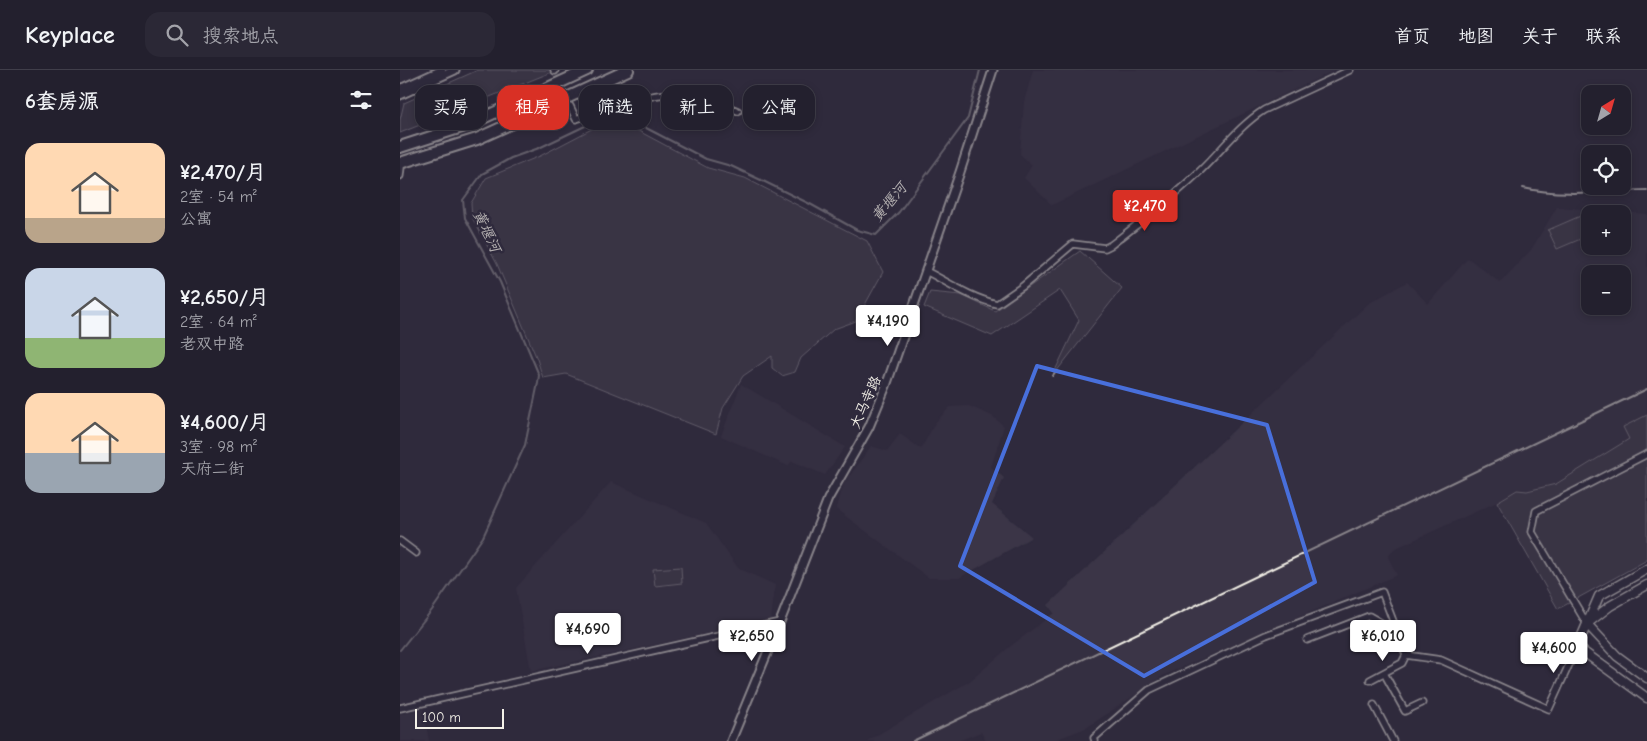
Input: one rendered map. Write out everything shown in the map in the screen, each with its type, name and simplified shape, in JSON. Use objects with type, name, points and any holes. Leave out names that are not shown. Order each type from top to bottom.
[{"type":"highway","points":[[400,147],[468,125],[588,70]]},
{"type":"highway","points":[[401,165],[476,139],[628,70]]},
{"type":"main road","points":[[1647,569],[1599,596],[1577,646],[1647,698]]},
{"type":"main road","points":[[1587,624],[1610,606],[1647,585]]},
{"type":"main road","points":[[1587,624],[1617,656],[1647,678]]},
{"type":"street","points":[[400,89],[442,70]]},
{"type":"street","points":[[400,95],[455,70]]},
{"type":"street","name":"大马寺路","points":[[743,711],[828,499],[869,427],[886,386],[993,70]]},
{"type":"street","points":[[926,270],[971,296],[997,304],[1023,286],[1073,244],[1105,248],[1111,245],[1177,194],[1252,117],[1350,70]]},
{"type":"street","points":[[570,106],[576,119],[657,94],[682,94],[706,98],[738,111]]},
{"type":"street","points":[[400,176],[401,165]]},
{"type":"street","points":[[1587,624],[1532,532],[1536,512],[1647,454]]},
{"type":"street","points":[[400,541],[416,554]]},
{"type":"street","points":[[1095,741],[1094,738],[1149,690],[1266,635],[1382,592],[1406,655],[1402,663],[1370,680]]},
{"type":"street","points":[[1307,640],[1369,616],[1388,627],[1395,624]]},
{"type":"street","points":[[400,708],[780,622]]},
{"type":"street","points":[[1406,655],[1441,660],[1549,709],[1577,646]]},
{"type":"street","points":[[1384,673],[1405,711],[1422,703]]},
{"type":"street","points":[[1374,705],[1393,741]]},
{"type":"street","points":[[731,741],[743,711]]},
{"type":"street","points":[[736,741],[743,711]]},
{"type":"highlighted area","points":[[1037,366],[1267,425],[1315,582],[1144,676],[960,566]]},
{"type":"shaded area","points":[[478,70],[551,70],[552,72],[520,85],[497,85],[497,94],[487,98],[487,85],[444,85]]},
{"type":"shaded area","points":[[1033,70],[1335,70],[1052,205],[1024,178],[1032,165],[1020,154],[1024,102]]},
{"type":"shaded area","points":[[415,98],[415,127],[400,133],[400,120],[404,103]]},
{"type":"shaded area","points":[[590,130],[637,130],[708,168],[745,178],[867,241],[883,272],[856,321],[834,329],[801,358],[795,372],[782,376],[772,368],[772,356],[743,376],[723,408],[716,434],[566,374],[543,378],[537,359],[497,264],[472,217],[471,203],[486,178],[540,156]]},
{"type":"shaded area","points":[[1557,207],[1581,209],[1581,255],[1631,255],[1631,213],[1647,214],[1647,415],[1623,427],[1629,439],[1556,484],[1527,491],[1517,490],[1497,502],[1394,549],[1388,557],[1397,575],[1164,675],[1086,728],[1052,741],[986,741],[981,732],[958,741],[867,741],[970,681],[1007,649],[1054,613],[1048,605],[1368,304],[1407,282],[1428,304],[1468,258],[1500,283],[1531,250]]},
{"type":"shaded area","points":[[1581,216],[1581,239],[1557,249],[1548,230]]},
{"type":"shaded area","points":[[1080,251],[1122,288],[1052,377],[1079,320],[1060,290],[992,336],[924,307],[930,292],[961,295],[995,311]]},
{"type":"shaded area","points":[[741,384],[845,447],[825,475],[792,461],[788,466],[721,436]]},
{"type":"shaded area","points":[[969,406],[992,416],[1004,426],[991,467],[1004,478],[992,504],[1032,537],[959,578],[929,578],[836,509],[844,484],[871,446],[887,451],[900,434],[921,449],[935,423],[950,407]]},
{"type":"shaded area","points":[[1647,415],[1647,560],[1558,609],[1497,502],[1517,490],[1527,491],[1556,484],[1629,439],[1623,427]]},
{"type":"shaded area","points":[[611,482],[706,523],[738,568],[775,585],[771,620],[531,671],[516,588]]},
{"type":"shaded area","points":[[681,567],[682,583],[655,586],[653,569]]},
{"type":"shaded area","points":[[423,709],[429,741],[400,741],[400,714]]},
{"type":"waterway","name":"黄堰河","points":[[400,650],[432,610],[483,537],[525,445],[538,383],[539,375],[500,282],[465,218],[463,200],[482,174],[511,158],[539,148],[606,116],[621,115],[706,159],[731,166],[810,204],[857,230],[876,235],[899,212],[968,118],[980,70]]},
{"type":"tunnel","points":[[555,71],[570,106]]},
{"type":"railway","points":[[1523,188],[1569,193],[1647,190]]},
{"type":"railway","points":[[913,741],[1647,389]]}]
